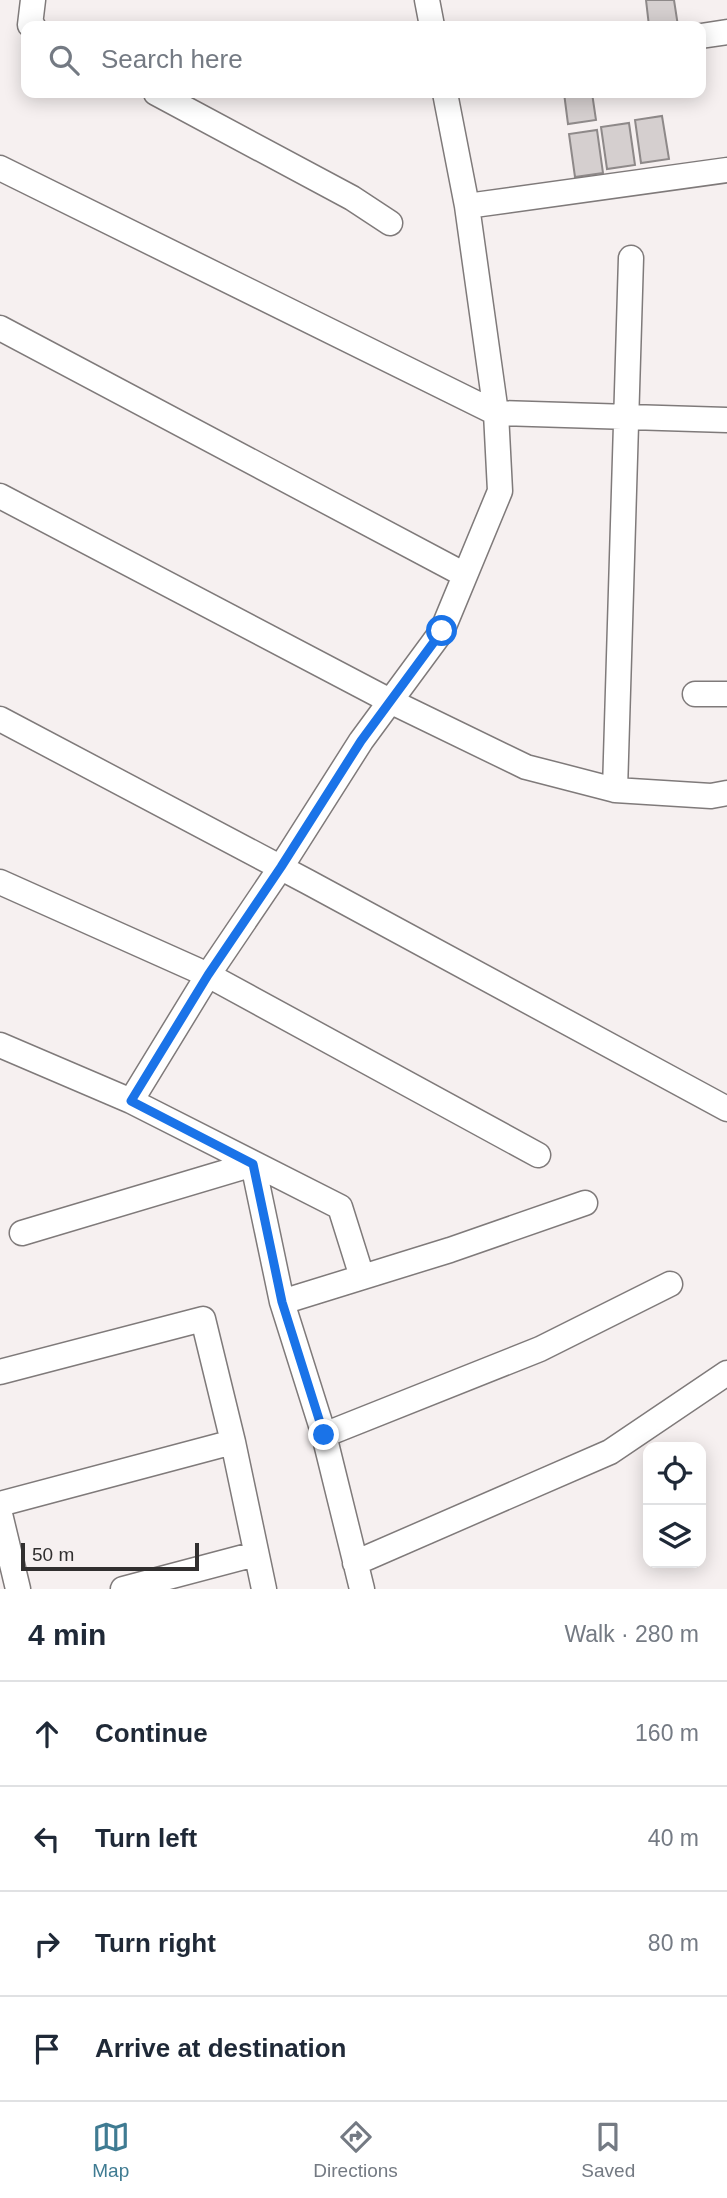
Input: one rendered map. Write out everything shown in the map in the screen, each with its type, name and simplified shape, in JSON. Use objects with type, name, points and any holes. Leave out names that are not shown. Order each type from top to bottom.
[{"type":"street","points":[[30,21],[33,0]]},
{"type":"street","points":[[427,0],[431,21]]},
{"type":"street","points":[[706,35],[727,32]]},
{"type":"street","points":[[165,98],[352,198],[390,223]]},
{"type":"street","points":[[131,1101],[208,975],[361,741],[442,631],[500,491],[496,413],[467,206],[446,98]]},
{"type":"street","points":[[0,168],[496,413],[727,420]]},
{"type":"street","points":[[467,206],[727,170]]},
{"type":"street","points":[[615,790],[631,258]]},
{"type":"street","points":[[0,328],[465,575]]},
{"type":"street","points":[[0,496],[390,701],[526,767],[615,790],[711,796],[727,793]]},
{"type":"street","points":[[695,694],[727,694]]},
{"type":"street","points":[[0,719],[281,867],[727,1109]]},
{"type":"street","points":[[0,882],[208,975],[538,1155]]},
{"type":"street","points":[[0,1045],[131,1101],[340,1207],[362,1277]]},
{"type":"street","points":[[22,1233],[253,1164]]},
{"type":"street","points":[[253,1164],[282,1302],[324,1435],[362,1589]]},
{"type":"street","points":[[282,1302],[450,1250],[585,1203]]},
{"type":"street","points":[[324,1435],[540,1349],[670,1284]]},
{"type":"street","points":[[0,1372],[203,1319],[233,1442],[264,1589]]},
{"type":"street","points":[[355,1563],[610,1452],[727,1373]]},
{"type":"street","points":[[0,1504],[233,1442]]},
{"type":"street","points":[[0,1514],[18,1589]]},
{"type":"street","points":[[123,1589],[255,1554]]},
{"type":"building","points":[[646,0],[674,0],[677,21],[648,21]]},
{"type":"building","points":[[565,98],[593,98],[596,120],[568,124]]},
{"type":"building","points":[[662,116],[669,159],[641,163],[635,120]]},
{"type":"building","points":[[629,123],[635,165],[607,169],[601,127]]},
{"type":"building","points":[[597,130],[603,173],[575,177],[569,134]]},
{"type":"route","points":[[324,1435],[282,1302],[253,1164],[131,1101],[208,975],[361,741],[442,631]]}]
